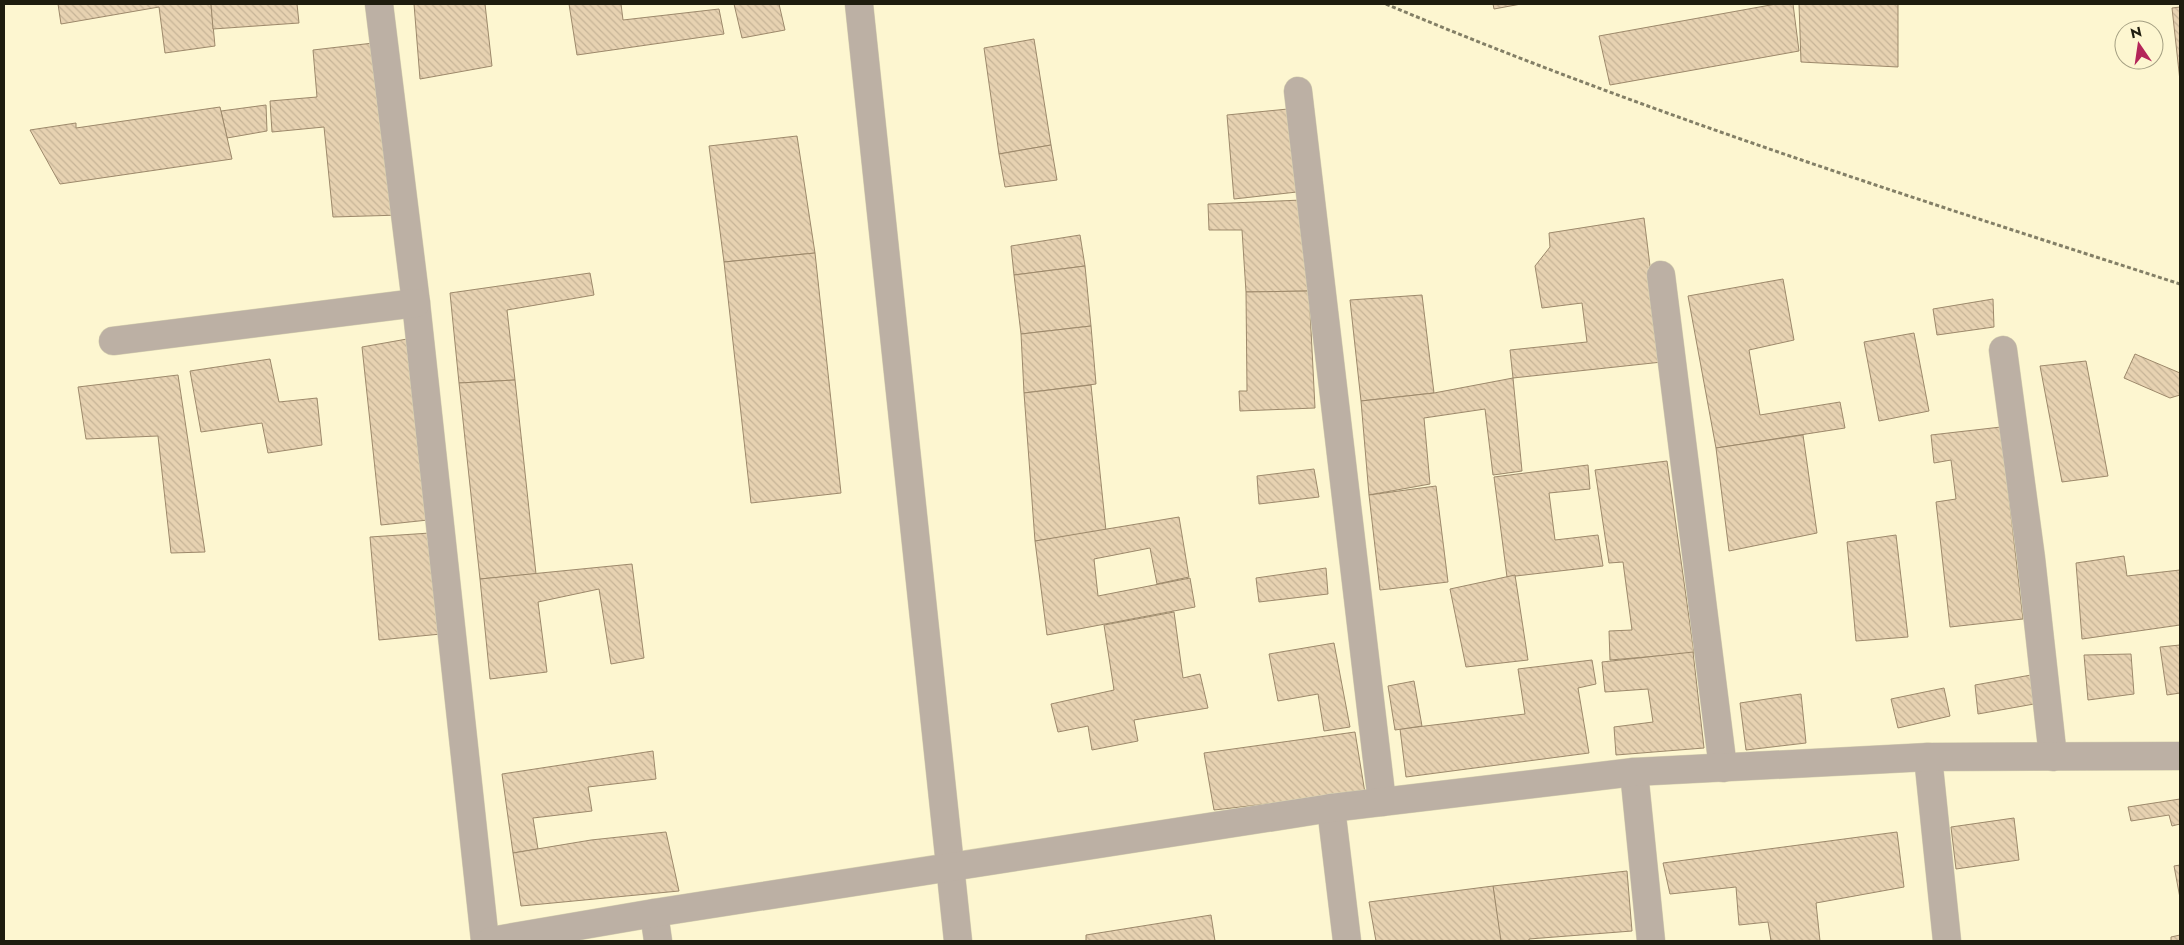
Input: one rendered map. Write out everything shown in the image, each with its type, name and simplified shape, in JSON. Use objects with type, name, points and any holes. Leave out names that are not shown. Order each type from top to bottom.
[{"type":"street","points":[[379,4],[416,303],[484,941]]},
{"type":"street","points":[[859,4],[958,941]]},
{"type":"street","points":[[1298,91],[1382,802]]},
{"type":"street","points":[[1661,275],[1723,768]]},
{"type":"street","points":[[113,341],[416,303]]},
{"type":"street","points":[[2003,350],[2031,558],[2053,757]]},
{"type":"street","points":[[491,941],[654,913],[1331,808],[1634,772],[1928,757],[2180,756]]},
{"type":"street","points":[[1928,757],[1947,941]]},
{"type":"street","points":[[1634,772],[1651,941]]},
{"type":"street","points":[[1331,808],[1347,941]]},
{"type":"street","points":[[654,913],[658,941]]},
{"type":"path","points":[[1386,4],[1504,53],[1828,170],[2180,284]]},
{"type":"building","points":[[58,4],[211,4],[215,46],[165,53],[159,7],[61,24]]},
{"type":"building","points":[[211,4],[297,4],[299,23],[213,29]]},
{"type":"building","points":[[414,4],[485,4],[492,66],[420,79]]},
{"type":"building","points":[[569,4],[621,4],[623,20],[719,9],[724,34],[577,55]]},
{"type":"building","points":[[734,4],[779,4],[785,30],[742,38]]},
{"type":"building","points":[[1493,4],[1521,4],[1494,9]]},
{"type":"building","points":[[1776,4],[1793,4],[1799,51],[1610,85],[1599,36]]},
{"type":"building","points":[[1799,4],[1898,4],[1898,67],[1801,62]]},
{"type":"building","points":[[2180,7],[2180,81],[2172,8]]},
{"type":"building","points":[[1034,39],[1051,145],[999,154],[984,48]]},
{"type":"building","points":[[382,42],[401,215],[333,217],[324,127],[272,132],[270,101],[317,97],[313,50]]},
{"type":"building","points":[[266,105],[267,131],[227,138],[221,111]]},
{"type":"building","points":[[220,107],[232,159],[60,184],[30,130],[76,123],[76,128]]},
{"type":"building","points":[[1288,109],[1297,192],[1234,199],[1227,115]]},
{"type":"building","points":[[797,136],[815,253],[724,262],[709,146]]},
{"type":"building","points":[[1051,145],[1057,180],[1005,187],[999,154]]},
{"type":"building","points":[[1302,200],[1309,291],[1246,292],[1242,230],[1209,230],[1208,204]]},
{"type":"building","points":[[1644,218],[1662,362],[1513,378],[1510,350],[1587,342],[1582,303],[1542,308],[1535,266],[1550,247],[1549,233]]},
{"type":"building","points":[[1080,235],[1085,266],[1014,275],[1011,246]]},
{"type":"building","points":[[815,253],[841,493],[751,503],[724,262]]},
{"type":"building","points":[[1085,266],[1091,326],[1021,334],[1014,275]]},
{"type":"building","points":[[590,273],[594,295],[507,310],[515,380],[459,383],[450,293]]},
{"type":"building","points":[[1783,279],[1794,340],[1749,350],[1760,415],[1840,402],[1845,428],[1716,448],[1688,296]]},
{"type":"building","points":[[1309,291],[1315,408],[1240,411],[1239,391],[1247,391],[1246,292]]},
{"type":"building","points":[[1422,295],[1434,393],[1361,401],[1350,300]]},
{"type":"building","points":[[1993,299],[1994,327],[1937,335],[1933,309]]},
{"type":"building","points":[[1091,326],[1096,384],[1024,393],[1021,334]]},
{"type":"building","points":[[1914,333],[1929,411],[1879,421],[1864,342]]},
{"type":"building","points":[[407,339],[428,520],[381,525],[362,347]]},
{"type":"building","points":[[2135,354],[2180,373],[2180,395],[2170,398],[2124,378]]},
{"type":"building","points":[[270,359],[279,402],[317,398],[322,445],[268,453],[262,423],[201,432],[190,371]]},
{"type":"building","points":[[2086,361],[2108,476],[2062,482],[2040,366]]},
{"type":"building","points":[[178,375],[205,552],[171,553],[158,436],[86,439],[78,387]]},
{"type":"building","points":[[1513,378],[1522,471],[1493,475],[1485,409],[1424,418],[1430,484],[1369,495],[1361,401],[1434,393]]},
{"type":"building","points":[[515,380],[536,574],[480,579],[459,383]]},
{"type":"building","points":[[1091,385],[1106,531],[1035,541],[1024,393]]},
{"type":"building","points":[[2001,427],[2023,619],[1950,627],[1936,502],[1956,499],[1951,460],[1934,463],[1931,435]]},
{"type":"building","points":[[1803,435],[1817,533],[1729,551],[1716,448]]},
{"type":"building","points":[[1667,461],[1694,653],[1610,660],[1609,631],[1632,630],[1623,562],[1609,563],[1595,470]]},
{"type":"building","points":[[1588,465],[1590,489],[1549,493],[1555,540],[1598,535],[1603,566],[1507,577],[1494,477]]},
{"type":"building","points":[[1314,469],[1319,497],[1259,504],[1257,476]]},
{"type":"building","points":[[1436,486],[1448,582],[1380,590],[1369,495]]},
{"type":"building","points":[[1179,517],[1189,577],[1157,584],[1150,548],[1094,559],[1098,596],[1190,578],[1195,607],[1047,635],[1035,541]]},
{"type":"building","points":[[430,533],[441,634],[379,640],[370,537]]},
{"type":"building","points":[[1896,535],[1908,637],[1856,641],[1847,542]]},
{"type":"building","points":[[2124,556],[2127,576],[2180,570],[2180,625],[2082,639],[2076,563]]},
{"type":"building","points":[[632,564],[644,658],[611,664],[599,589],[538,602],[547,672],[490,679],[480,579]]},
{"type":"building","points":[[1326,568],[1328,594],[1259,602],[1256,578]]},
{"type":"building","points":[[1515,575],[1528,660],[1466,667],[1450,589]]},
{"type":"building","points":[[1174,612],[1183,678],[1200,674],[1208,708],[1134,720],[1138,741],[1092,750],[1088,726],[1058,732],[1051,704],[1114,690],[1104,625]]},
{"type":"building","points":[[1334,643],[1350,727],[1324,731],[1318,694],[1278,701],[1269,654]]},
{"type":"building","points":[[2180,645],[2180,693],[2167,695],[2160,647]]},
{"type":"building","points":[[1693,652],[1704,748],[1616,755],[1614,727],[1653,722],[1648,689],[1605,692],[1602,662]]},
{"type":"building","points":[[2131,654],[2134,694],[2088,700],[2084,655]]},
{"type":"building","points":[[1592,660],[1596,684],[1578,688],[1589,753],[1406,777],[1400,729],[1525,714],[1518,669]]},
{"type":"building","points":[[2031,675],[2034,704],[1978,714],[1975,685]]},
{"type":"building","points":[[1414,681],[1422,726],[1395,730],[1388,686]]},
{"type":"building","points":[[1944,688],[1950,716],[1898,728],[1891,699]]},
{"type":"building","points":[[1801,694],[1806,743],[1746,750],[1740,703]]},
{"type":"building","points":[[1355,732],[1365,793],[1214,810],[1204,753]]},
{"type":"building","points":[[653,751],[656,779],[588,787],[592,811],[533,818],[538,849],[513,853],[502,774]]},
{"type":"building","points":[[2180,799],[2180,824],[2172,826],[2169,815],[2131,821],[2128,807]]},
{"type":"building","points":[[2014,818],[2019,860],[1956,869],[1951,827]]},
{"type":"building","points":[[666,832],[679,891],[521,906],[513,853],[591,840]]},
{"type":"building","points":[[1897,832],[1904,887],[1816,903],[1820,941],[1771,941],[1768,922],[1739,925],[1736,887],[1670,894],[1663,863]]},
{"type":"building","points":[[2180,865],[2180,898],[2174,866]]},
{"type":"building","points":[[1627,871],[1632,931],[1529,939],[1529,941],[1500,941],[1493,886]]},
{"type":"building","points":[[1493,886],[1501,941],[1376,941],[1369,902]]},
{"type":"building","points":[[1211,915],[1215,941],[1086,941],[1086,935]]},
{"type":"building","points":[[2180,935],[2180,941],[2171,941],[2171,937]]}]
